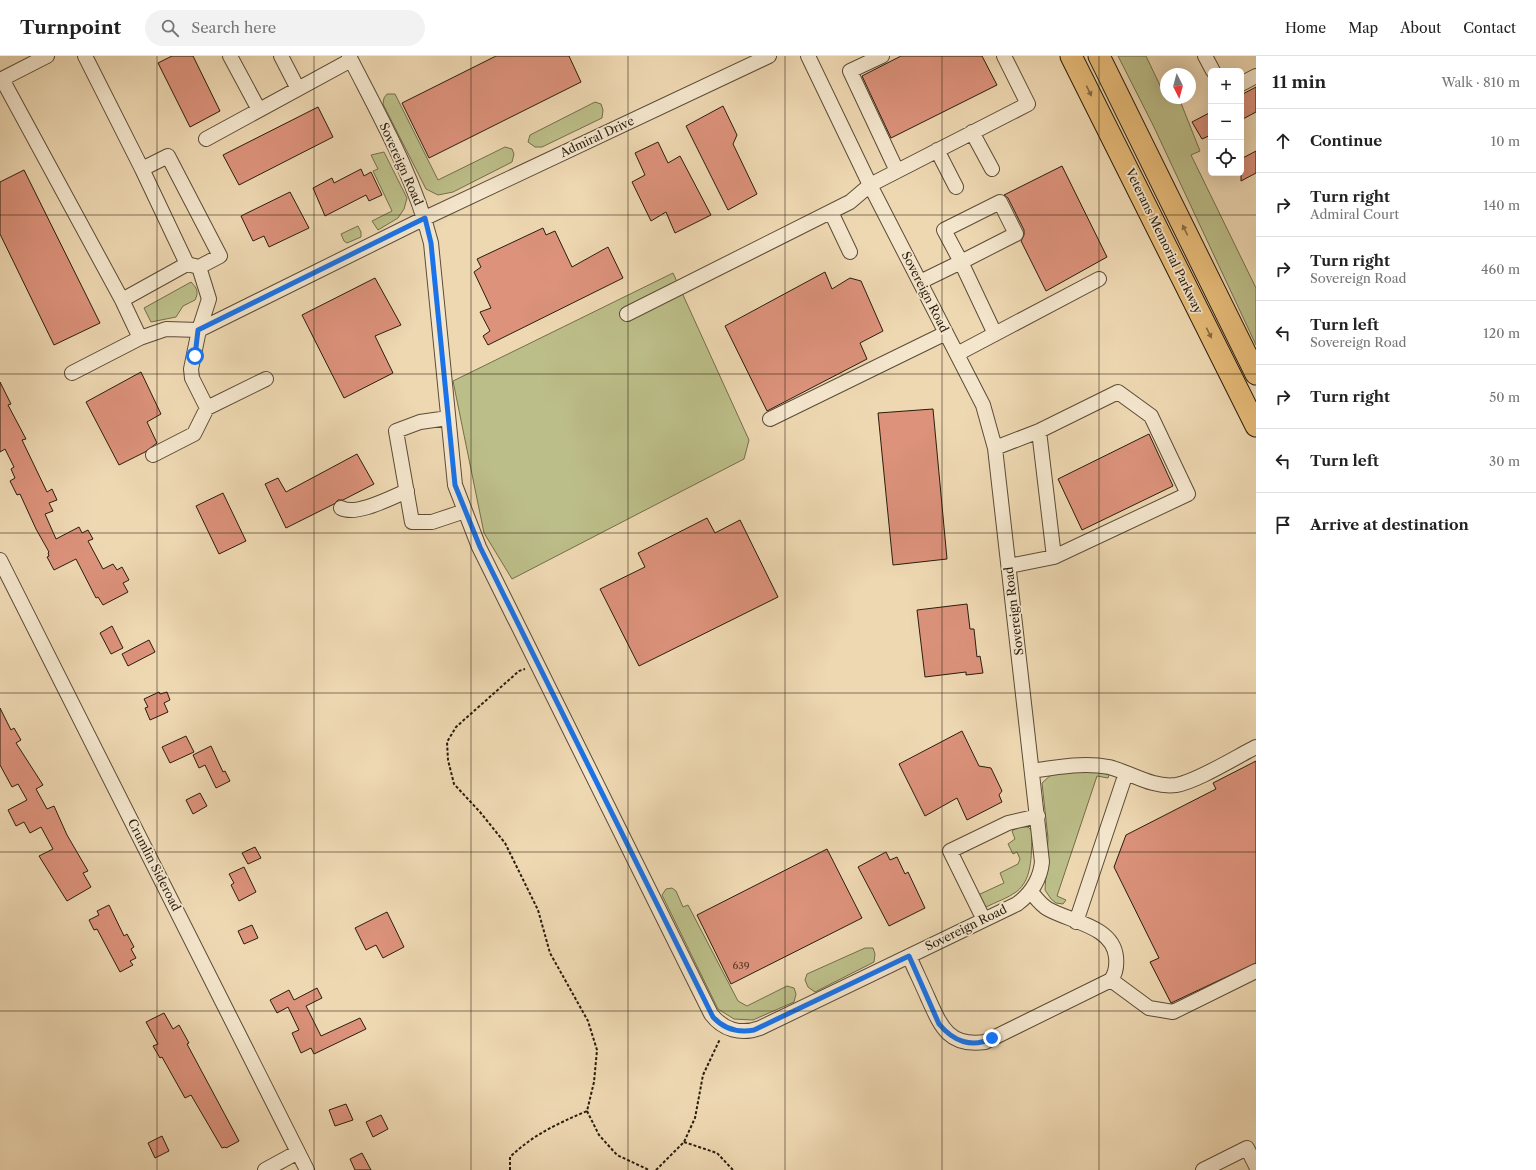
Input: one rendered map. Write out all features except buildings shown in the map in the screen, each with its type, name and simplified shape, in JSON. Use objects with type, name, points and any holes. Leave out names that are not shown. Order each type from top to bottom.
[{"type":"highway","name":"Veterans Memorial Parkway","points":[[1072,56],[1256,426]]},
{"type":"highway","name":"Veterans Memorial Parkway","points":[[1099,56],[1256,374]]},
{"type":"street","points":[[47,56],[28,61],[2,79],[122,300],[140,338]]},
{"type":"street","points":[[84,56],[209,299],[198,330],[191,369],[192,378],[207,408]]},
{"type":"street","points":[[231,56],[259,110]]},
{"type":"street","points":[[281,56],[298,88]]},
{"type":"street","name":"Sovereign Road","points":[[350,58],[405,167],[425,218],[431,243],[455,485],[465,511],[480,547],[711,1014],[725,1027],[736,1031],[754,1030],[1017,904],[1031,892],[1039,877],[1042,862],[1038,816],[995,448],[983,405],[870,185],[808,56]]},
{"type":"street","points":[[882,56],[850,72],[897,171]]},
{"type":"street","points":[[627,314],[831,212],[850,202],[870,185],[1028,104],[1004,56]]},
{"type":"street","points":[[1205,56],[1211,68]]},
{"type":"street","name":"Admiral Drive","points":[[198,330],[425,218],[763,57]]},
{"type":"street","points":[[206,139],[350,58]]},
{"type":"street","points":[[1244,82],[1256,76]]},
{"type":"street","points":[[972,132],[992,169]]},
{"type":"street","points":[[937,150],[956,186]]},
{"type":"street","points":[[122,300],[193,266],[220,256],[168,156],[142,169]]},
{"type":"street","points":[[920,282],[960,262],[1016,234],[1000,202],[944,230],[960,262],[995,334]]},
{"type":"street","points":[[831,212],[850,252]]},
{"type":"street","points":[[957,354],[1099,279]]},
{"type":"street","points":[[72,373],[140,338],[166,329],[198,330]]},
{"type":"street","points":[[770,419],[946,333]]},
{"type":"street","points":[[153,455],[194,434],[207,408],[266,379]]},
{"type":"street","points":[[995,448],[1039,431],[1118,392],[1151,416],[1188,494],[1054,557],[1009,566]]},
{"type":"street","points":[[448,418],[420,422],[396,431],[412,522],[432,522],[465,511]]},
{"type":"street","points":[[1039,431],[1054,557]]},
{"type":"street","points":[[341,508],[347,511],[369,506],[407,492]]},
{"type":"street","name":"Crumlin Sideroad","points":[[0,560],[307,1170]]},
{"type":"street","points":[[1032,771],[1084,766],[1108,767],[1152,783],[1165,786],[1178,785],[1190,781],[1256,747]]},
{"type":"street","points":[[1076,922],[1126,773]]},
{"type":"street","points":[[984,920],[950,851],[1008,823],[1038,816]]},
{"type":"street","points":[[909,956],[939,1024],[954,1038],[968,1043],[985,1042],[1110,980],[1115,975],[1116,969],[1114,947],[1104,935],[1048,909],[1031,892]]},
{"type":"street","points":[[1110,980],[1149,1008],[1173,1012],[1256,971]]},
{"type":"street","points":[[1203,1170],[1247,1148],[1256,1166]]},
{"type":"street","points":[[265,1170],[298,1152]]},
{"type":"path","points":[[537,663],[519,672],[456,727],[447,742],[448,760],[454,784],[480,812],[504,843],[538,910],[553,959],[588,1020],[597,1050],[594,1082],[587,1111],[599,1135],[617,1155],[649,1170]]},
{"type":"path","points":[[656,1170],[684,1142],[695,1118],[704,1075],[725,1027]]},
{"type":"path","points":[[510,1170],[510,1157],[528,1140],[560,1122],[587,1111]]},
{"type":"path","points":[[684,1142],[717,1153],[733,1170]]},
{"type":"green space","points":[[1118,56],[1146,56],[1160,85],[1160,104],[1181,104],[1200,151],[1191,155],[1256,288],[1256,345],[1153,125]]},
{"type":"green space","points":[[387,94],[395,94],[438,180],[505,147],[512,149],[514,154],[512,162],[453,192],[438,195],[426,189],[383,104],[384,98]]},
{"type":"green space","points":[[595,102],[601,104],[603,110],[602,118],[542,147],[535,147],[528,142],[530,135]]},
{"type":"green space","points":[[384,152],[407,198],[404,209],[398,218],[378,230],[372,221],[392,211],[373,171],[378,169],[371,155]]},
{"type":"green space","points":[[358,226],[361,232],[361,237],[347,243],[344,241],[341,234]]},
{"type":"green space","points":[[673,273],[749,440],[744,459],[512,579],[484,533],[453,381]]},
{"type":"green space","points":[[191,282],[197,290],[195,300],[183,306],[176,317],[151,322],[144,308]]},
{"type":"green space","points":[[1094,770],[1109,775],[1108,778],[1097,776],[1057,896],[1066,900],[1063,904],[1056,903],[1051,899],[1045,890],[1048,838],[1042,783],[1053,773]]},
{"type":"green space","points":[[1018,827],[1028,827],[1032,831],[1030,864],[1026,880],[1016,892],[986,907],[978,895],[1004,883],[1000,873],[1018,864],[1020,859],[1017,852],[1013,854],[1008,844],[1015,839],[1012,831]]},
{"type":"green space","points":[[672,888],[676,891],[683,907],[688,905],[738,1001],[747,1006],[787,986],[794,988],[796,994],[794,1002],[753,1020],[734,1019],[718,1009],[662,895],[666,889]]},
{"type":"green space","points":[[865,948],[873,948],[875,954],[874,962],[815,992],[808,987],[805,980],[807,974]]},
{"type":"route","points":[[195,356],[198,330],[425,218],[431,243],[455,485],[480,547],[713,1017],[725,1027],[736,1031],[742,1032],[754,1030],[909,956],[939,1024],[946,1033],[954,1038],[968,1043],[985,1042],[992,1038]]}]
